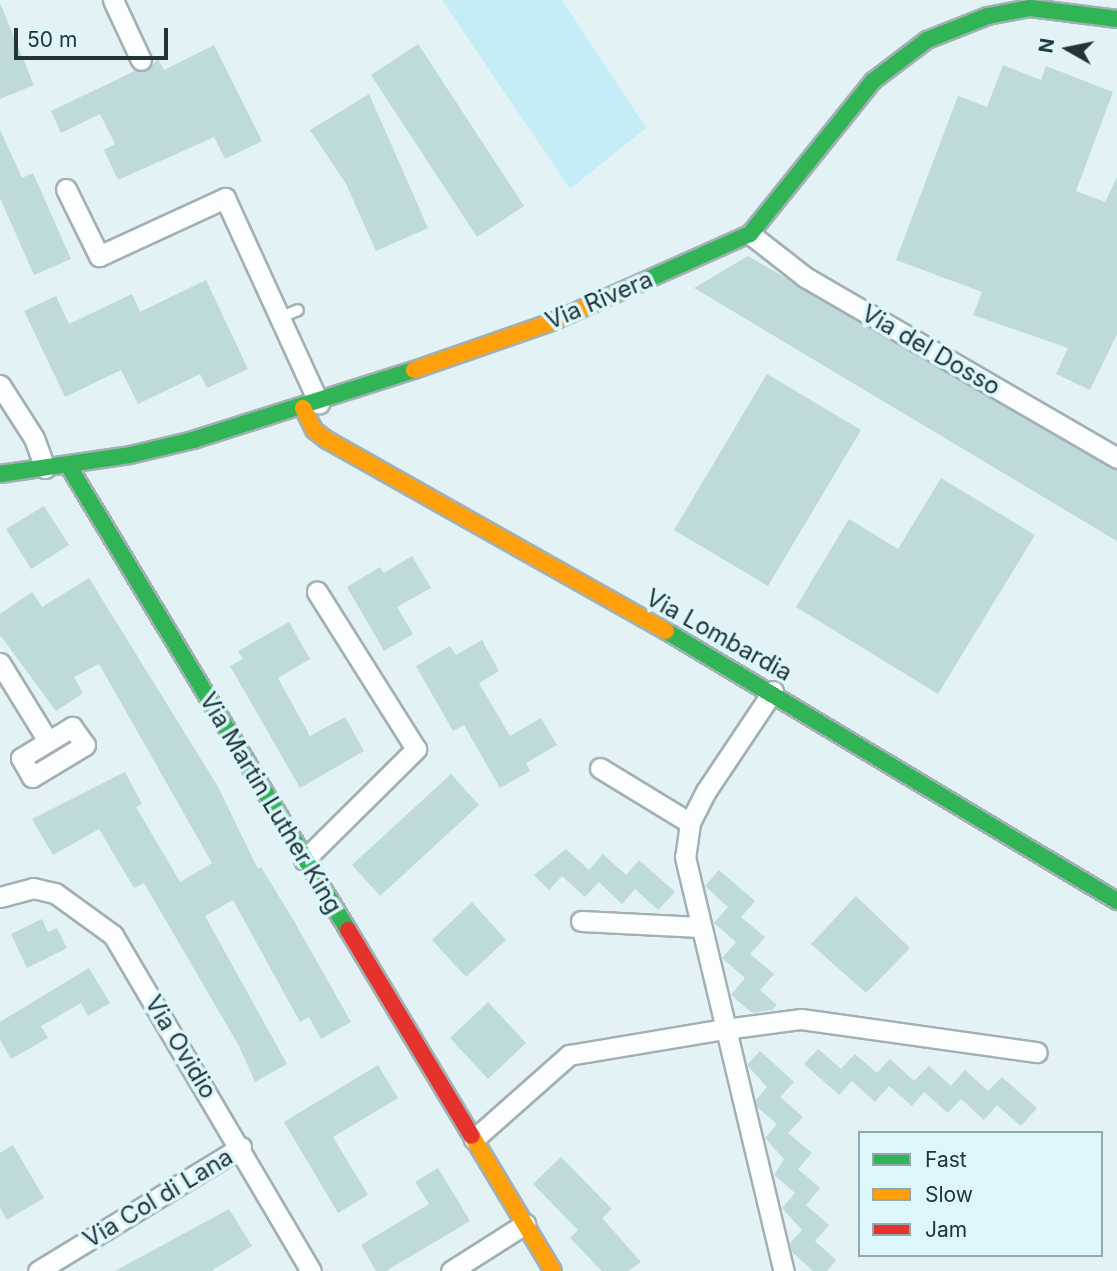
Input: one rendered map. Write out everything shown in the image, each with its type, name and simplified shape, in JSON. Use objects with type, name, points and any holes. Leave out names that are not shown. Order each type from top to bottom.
[{"type":"street","points":[[113,0],[141,60]]},
{"type":"street","name":"Via Rivera","points":[[0,474],[68,465],[181,443],[311,406],[552,322],[750,234],[873,81],[906,53],[948,30],[988,16],[1054,4],[1117,19]]},
{"type":"street","points":[[66,189],[99,256],[229,196],[272,289],[289,313],[311,406]]},
{"type":"street","name":"Via del Dosso","points":[[750,234],[805,277],[1117,458]]},
{"type":"street","points":[[0,385],[34,438],[45,468]]},
{"type":"street","name":"Via Lombardia","points":[[311,406],[314,430],[327,440],[773,691],[1117,901]]},
{"type":"street","name":"Via Martin Luther King","points":[[68,465],[553,1271]]},
{"type":"street","points":[[304,860],[416,749],[317,592]]},
{"type":"street","points":[[0,663],[48,741]]},
{"type":"street","points":[[773,691],[706,791],[690,823],[685,857],[783,1271]]},
{"type":"street","points":[[600,768],[690,823]]},
{"type":"street","name":"Via Ovidio","points":[[0,897],[33,888],[55,892],[113,935],[241,1147],[311,1271]]},
{"type":"street","points":[[581,921],[700,927]]},
{"type":"street","points":[[474,1139],[569,1055],[724,1029],[801,1019],[1037,1052]]},
{"type":"street","name":"Via Col di Lana","points":[[38,1271],[241,1147]]},
{"type":"street","points":[[451,1271],[525,1224]]},
{"type":"shaded area","points":[[442,0],[562,0],[646,128],[570,189]]},
{"type":"building","points":[[0,3],[34,85],[0,99]]},
{"type":"building","points":[[418,44],[524,206],[477,237],[371,75]]},
{"type":"building","points":[[214,45],[262,141],[225,159],[214,137],[118,180],[104,150],[115,144],[100,114],[61,133],[51,111],[135,71],[147,71],[158,59],[164,70]]},
{"type":"building","points":[[1003,65],[1041,80],[1046,66],[1113,92],[1076,191],[1105,202],[1117,177],[1117,334],[1090,390],[1056,374],[1068,348],[973,315],[982,292],[896,260],[958,96],[987,107]]},
{"type":"building","points":[[369,94],[428,228],[376,251],[346,184],[310,130]]},
{"type":"building","points":[[0,130],[22,178],[33,173],[71,259],[34,275],[0,198]]},
{"type":"building","points":[[748,256],[1117,470],[1117,541],[694,288]]},
{"type":"building","points":[[206,280],[248,369],[207,388],[200,374],[138,404],[121,370],[65,397],[24,311],[56,296],[69,324],[132,294],[140,312]]},
{"type":"building","points":[[767,374],[861,430],[768,586],[674,530]]},
{"type":"building","points":[[941,478],[1035,535],[938,694],[796,607],[849,519],[898,549]]},
{"type":"building","points":[[44,506],[69,545],[31,569],[6,529]]},
{"type":"building","points":[[412,556],[431,588],[397,607],[413,634],[384,651],[347,587],[380,567],[384,573]]},
{"type":"building","points":[[89,578],[217,785],[258,869],[261,867],[294,921],[351,1022],[321,1039],[309,1017],[300,1022],[233,900],[205,916],[287,1064],[255,1082],[239,1046],[144,883],[134,888],[99,829],[53,855],[32,819],[125,772],[142,804],[136,807],[180,882],[212,863],[99,664],[74,677],[83,693],[56,711],[0,635],[0,614],[32,592],[42,607]]},
{"type":"building","points":[[289,622],[310,659],[278,678],[310,736],[345,717],[364,751],[300,788],[230,666],[243,659],[238,651]]},
{"type":"building","points":[[482,640],[499,671],[479,683],[510,736],[541,718],[557,745],[526,763],[530,771],[500,788],[464,725],[453,731],[416,666],[450,646],[456,655]]},
{"type":"building","points":[[451,774],[479,805],[380,896],[352,865]]},
{"type":"building","points":[[566,849],[589,870],[603,854],[626,875],[639,860],[675,892],[658,910],[635,889],[622,904],[599,882],[585,897],[562,876],[549,890],[534,875]]},
{"type":"building","points":[[719,870],[755,901],[741,917],[765,937],[750,954],[774,974],[760,990],[777,1005],[772,1010],[752,1013],[731,995],[745,978],[722,958],[736,942],[714,923],[728,907],[705,886]]},
{"type":"building","points":[[856,896],[910,948],[866,993],[811,944]]},
{"type":"building","points":[[472,902],[506,940],[466,977],[432,940]]},
{"type":"building","points":[[42,919],[48,932],[57,928],[67,948],[27,968],[11,934]]},
{"type":"building","points":[[89,968],[110,1003],[88,1016],[81,1003],[41,1026],[48,1038],[11,1059],[0,1040],[0,1022]]},
{"type":"building","points":[[488,1002],[526,1043],[488,1079],[450,1038]]},
{"type":"building","points":[[818,1049],[841,1069],[855,1054],[877,1073],[890,1059],[914,1081],[929,1066],[951,1086],[965,1070],[988,1091],[1002,1077],[1037,1108],[1021,1126],[997,1105],[984,1120],[961,1099],[948,1113],[924,1092],[912,1106],[889,1086],[875,1102],[852,1081],[839,1095],[804,1064]]},
{"type":"building","points":[[760,1051],[794,1082],[780,1097],[803,1117],[788,1133],[812,1153],[798,1169],[820,1188],[806,1205],[829,1225],[815,1241],[836,1260],[827,1271],[813,1271],[792,1252],[790,1243],[802,1230],[782,1208],[795,1193],[774,1175],[784,1159],[765,1138],[777,1124],[757,1107],[756,1100],[767,1087],[747,1065]]},
{"type":"building","points":[[378,1065],[398,1098],[333,1137],[368,1195],[338,1213],[284,1122]]},
{"type":"building","points":[[13,1145],[44,1198],[7,1220],[0,1208],[0,1153]]},
{"type":"building","points":[[561,1157],[612,1209],[602,1218],[641,1262],[628,1271],[602,1271],[570,1238],[578,1230],[533,1184]]},
{"type":"building","points":[[438,1168],[470,1221],[386,1271],[376,1271],[361,1245],[429,1204],[415,1182]]},
{"type":"building","points":[[229,1209],[252,1246],[211,1271],[115,1271]]},
{"type":"traffic: fast","points":[[615,294],[750,234],[873,81],[927,40],[988,16],[1030,8],[1117,19]]},
{"type":"traffic: fast","points":[[0,474],[130,455],[193,440],[414,370]]},
{"type":"traffic: fast","points":[[68,465],[348,930]]},
{"type":"traffic: fast","points":[[666,631],[1117,901]]},
{"type":"traffic: slow","points":[[414,370],[552,322],[615,294]]},
{"type":"traffic: slow","points":[[303,408],[314,430],[327,440],[666,631]]},
{"type":"traffic: slow","points":[[472,1136],[553,1271]]},
{"type":"traffic: jam","points":[[348,930],[472,1136]]}]
